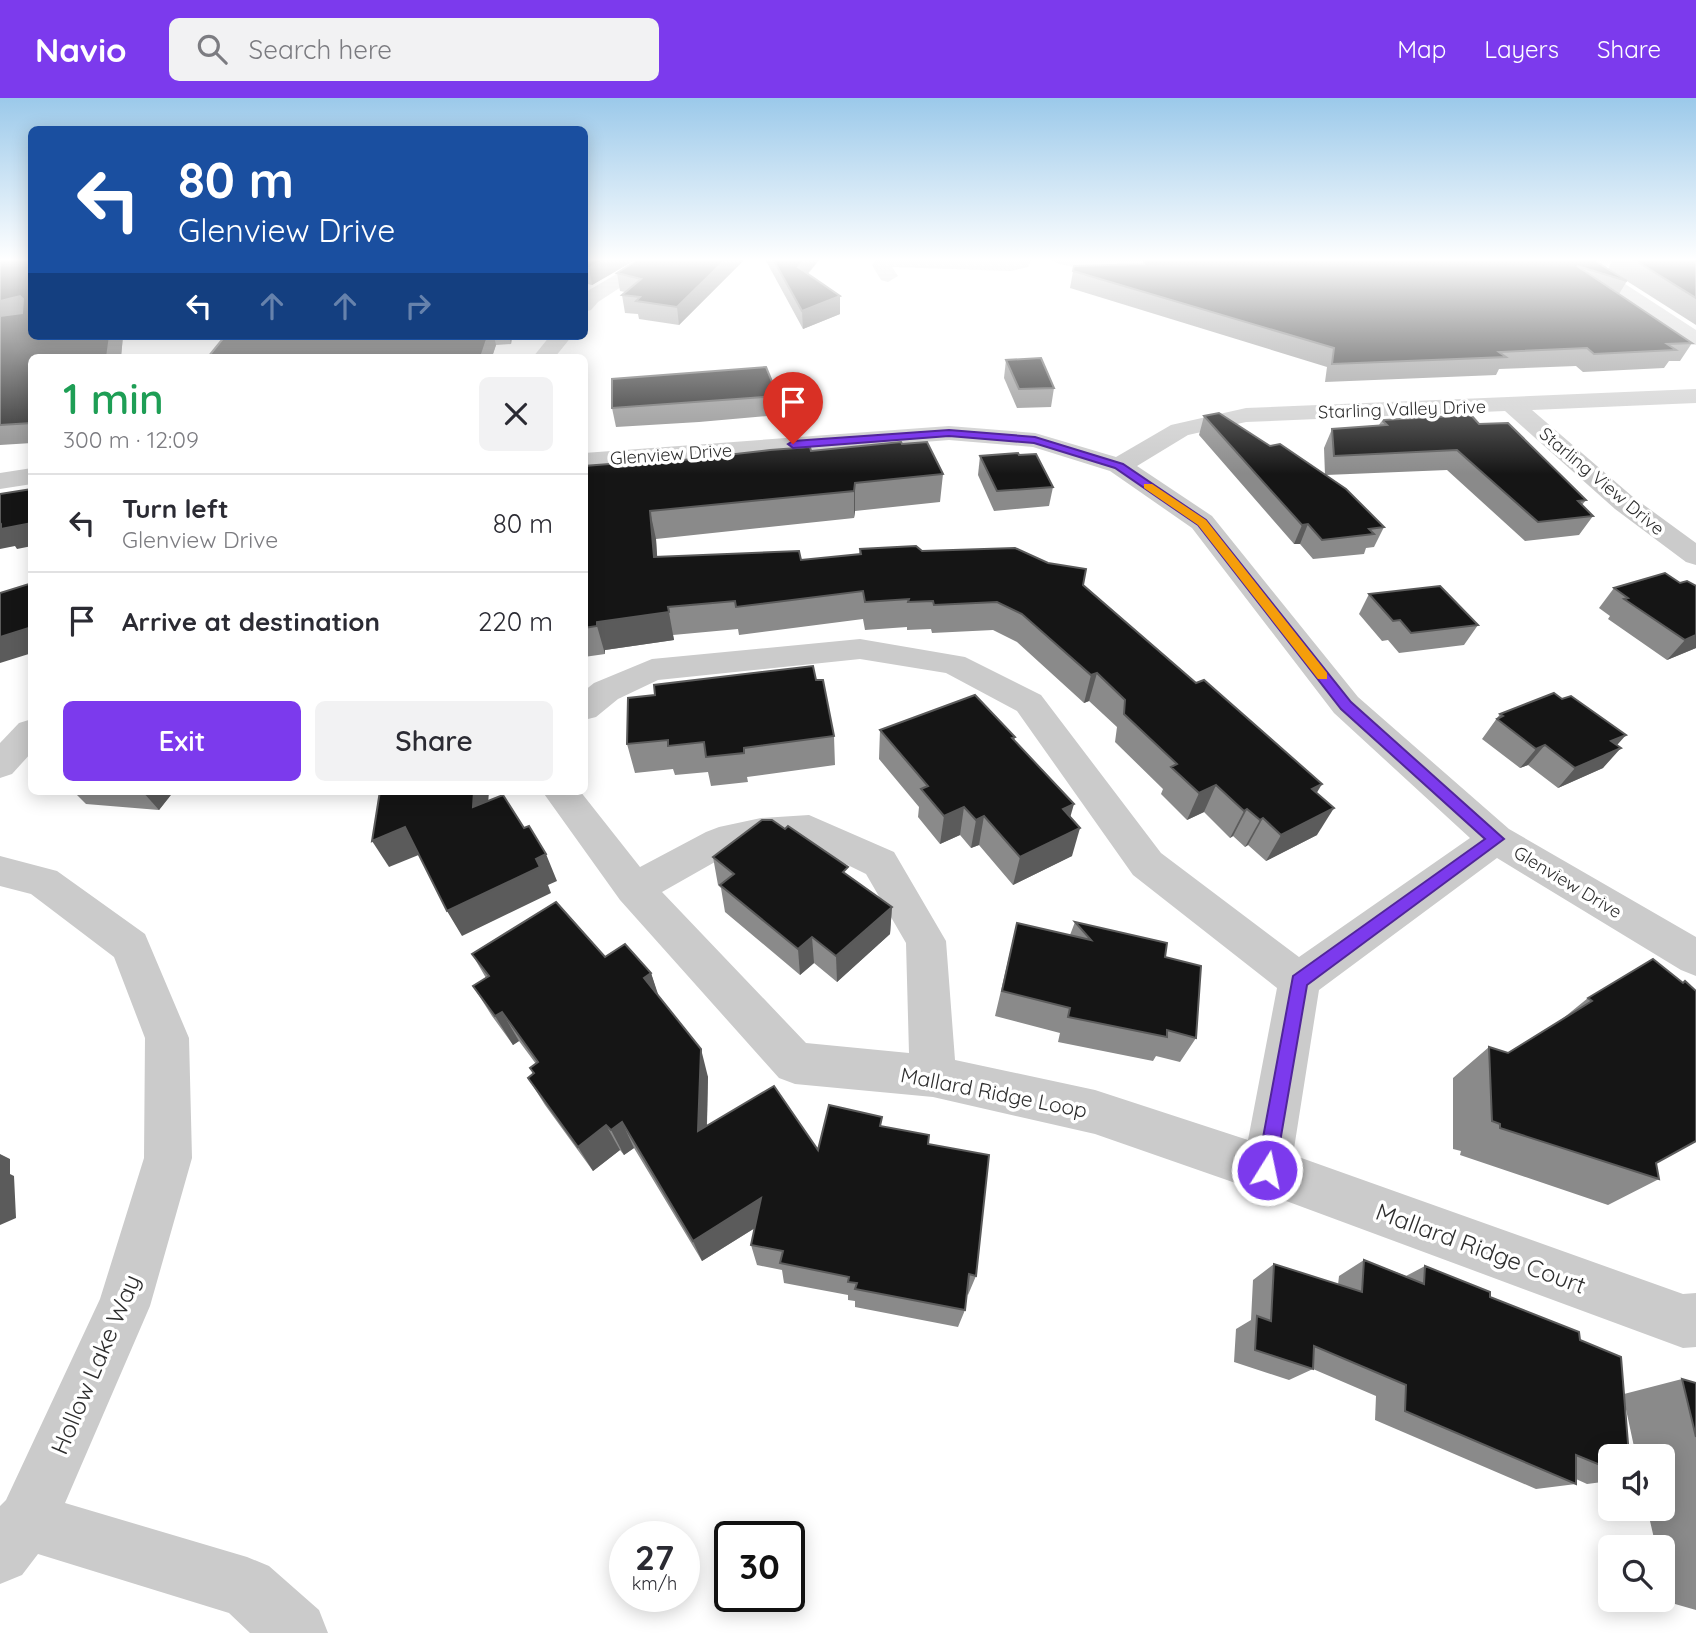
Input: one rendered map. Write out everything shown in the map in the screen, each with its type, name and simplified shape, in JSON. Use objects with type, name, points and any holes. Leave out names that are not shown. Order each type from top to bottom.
[{"type":"street","points":[[546,354],[558,340]]},
{"type":"street","name":"Starling Valley Drive","points":[[1119,466],[1180,430],[1246,415],[1696,396]]},
{"type":"street","name":"Starling View Drive","points":[[1511,404],[1623,503],[1696,556]]},
{"type":"street","name":"Glenview Drive","points":[[588,461],[949,433],[1035,440],[1119,466],[1202,522],[1346,705],[1496,839],[1696,958]]},
{"type":"street","points":[[0,481],[28,477]]},
{"type":"street","points":[[588,706],[606,691],[652,670],[860,649],[954,664],[1029,703],[1147,864],[1299,981]]},
{"type":"street","points":[[0,765],[28,734]]},
{"type":"street","name":"Mallard Ridge Loop","points":[[563,795],[634,889],[795,1063],[933,1076],[1095,1112],[1267,1170]]},
{"type":"street","points":[[634,889],[719,842],[761,832],[809,829],[880,863],[926,941],[933,1076]]},
{"type":"street","points":[[1267,1170],[1299,981],[1496,839]]},
{"type":"street","name":"Hollow Lake Way","points":[[0,871],[43,882],[130,946],[167,1038],[168,1158],[124,1306],[13,1537]]},
{"type":"street","name":"Mallard Ridge Court","points":[[1267,1170],[1684,1321],[1696,1320]]},
{"type":"street","points":[[13,1537],[247,1588],[296,1633]]},
{"type":"building","points":[[0,331],[28,331],[28,340],[109,340],[107,354],[28,354],[28,423],[0,425]]},
{"type":"building","points":[[1275,331],[1674,331],[1692,343],[1667,344],[1676,350],[1594,354],[1587,348],[1499,352],[1506,357],[1332,364],[1334,348]]},
{"type":"building","points":[[222,340],[487,340],[482,354],[210,354]]},
{"type":"building","points":[[1041,358],[1054,388],[1019,389],[1006,360]]},
{"type":"building","points":[[766,367],[778,396],[612,408],[612,379]]},
{"type":"building","points":[[1219,413],[1270,446],[1280,444],[1346,489],[1384,527],[1369,529],[1374,534],[1322,540],[1308,524],[1302,525],[1204,416]]},
{"type":"building","points":[[1471,415],[1479,424],[1508,423],[1586,500],[1578,501],[1593,516],[1538,522],[1457,450],[1334,456],[1332,429],[1387,425],[1382,420]]},
{"type":"building","points":[[927,442],[943,474],[855,483],[854,491],[650,511],[654,557],[799,551],[801,560],[861,554],[860,549],[916,546],[922,551],[1015,548],[1048,563],[1086,569],[1083,585],[1196,683],[1204,680],[1322,784],[1312,789],[1334,808],[1281,835],[1263,818],[1260,820],[1247,809],[1244,811],[1216,785],[1199,793],[1171,767],[1177,764],[1124,714],[1125,700],[1097,673],[1091,675],[1022,614],[997,602],[934,605],[933,601],[908,602],[909,599],[865,602],[863,591],[736,607],[735,601],[668,607],[669,612],[597,622],[597,626],[588,627],[588,466],[622,463],[622,467],[810,447],[811,451]]},
{"type":"building","points":[[1036,454],[1053,487],[997,491],[980,456]]},
{"type":"building","points":[[28,490],[28,524],[1,529],[0,494]]},
{"type":"building","points":[[1665,573],[1680,583],[1687,581],[1696,586],[1696,635],[1685,640],[1624,599],[1628,598],[1614,588]]},
{"type":"building","points":[[28,584],[28,628],[0,637],[0,593]]},
{"type":"building","points":[[1440,586],[1478,625],[1411,633],[1400,620],[1393,621],[1369,594]]},
{"type":"building","points":[[813,666],[816,680],[823,680],[834,736],[744,748],[744,753],[706,757],[704,742],[668,746],[668,740],[627,744],[628,698],[655,695],[654,685]]},
{"type":"building","points":[[1554,693],[1562,699],[1571,696],[1626,735],[1611,741],[1621,748],[1575,768],[1545,745],[1536,749],[1497,719],[1503,716],[1500,714]]},
{"type":"building","points":[[975,695],[1074,804],[1063,809],[1080,828],[1020,857],[984,816],[976,820],[964,807],[944,816],[921,789],[928,786],[880,730]]},
{"type":"building","points":[[379,795],[474,795],[473,807],[503,795],[524,828],[529,826],[546,854],[536,859],[540,867],[447,911],[405,827],[372,841]]},
{"type":"building","points":[[762,820],[772,820],[785,829],[788,826],[848,867],[843,872],[892,907],[836,956],[812,937],[798,949],[720,885],[734,874],[713,857]]},
{"type":"building","points":[[556,902],[605,957],[625,944],[651,973],[644,978],[701,1049],[698,1131],[774,1086],[818,1150],[829,1105],[882,1117],[880,1126],[929,1135],[928,1144],[989,1155],[976,1276],[969,1274],[965,1310],[855,1289],[857,1283],[848,1282],[849,1277],[780,1263],[783,1251],[751,1245],[761,1198],[693,1241],[622,1122],[611,1130],[606,1125],[578,1147],[528,1078],[534,1073],[530,1068],[538,1062],[502,1012],[495,1016],[473,986],[489,976],[472,954]]},
{"type":"building","points":[[1075,922],[1167,943],[1165,957],[1201,966],[1196,1038],[1167,1030],[1167,1037],[1068,1017],[1070,1008],[1002,991],[1017,923],[1091,940]]},
{"type":"building","points":[[1653,959],[1696,991],[1696,1141],[1656,1163],[1659,1179],[1500,1128],[1500,1124],[1492,1121],[1489,1047],[1508,1053],[1592,1001],[1588,998]]},
{"type":"building","points":[[1364,1260],[1424,1284],[1425,1266],[1490,1292],[1490,1297],[1579,1332],[1580,1340],[1621,1357],[1628,1444],[1598,1444],[1598,1464],[1576,1455],[1576,1484],[1405,1411],[1406,1385],[1314,1346],[1313,1369],[1255,1350],[1257,1316],[1271,1321],[1274,1264],[1362,1292]]},
{"type":"building","points":[[1682,1379],[1696,1383],[1696,1437]]},
{"type":"slow traffic","points":[[1148,486],[1202,522],[1323,676]]},
{"type":"route","points":[[793,444],[949,433],[1035,440],[1119,466],[1202,522],[1346,705],[1496,839],[1299,981],[1267,1170]]}]
